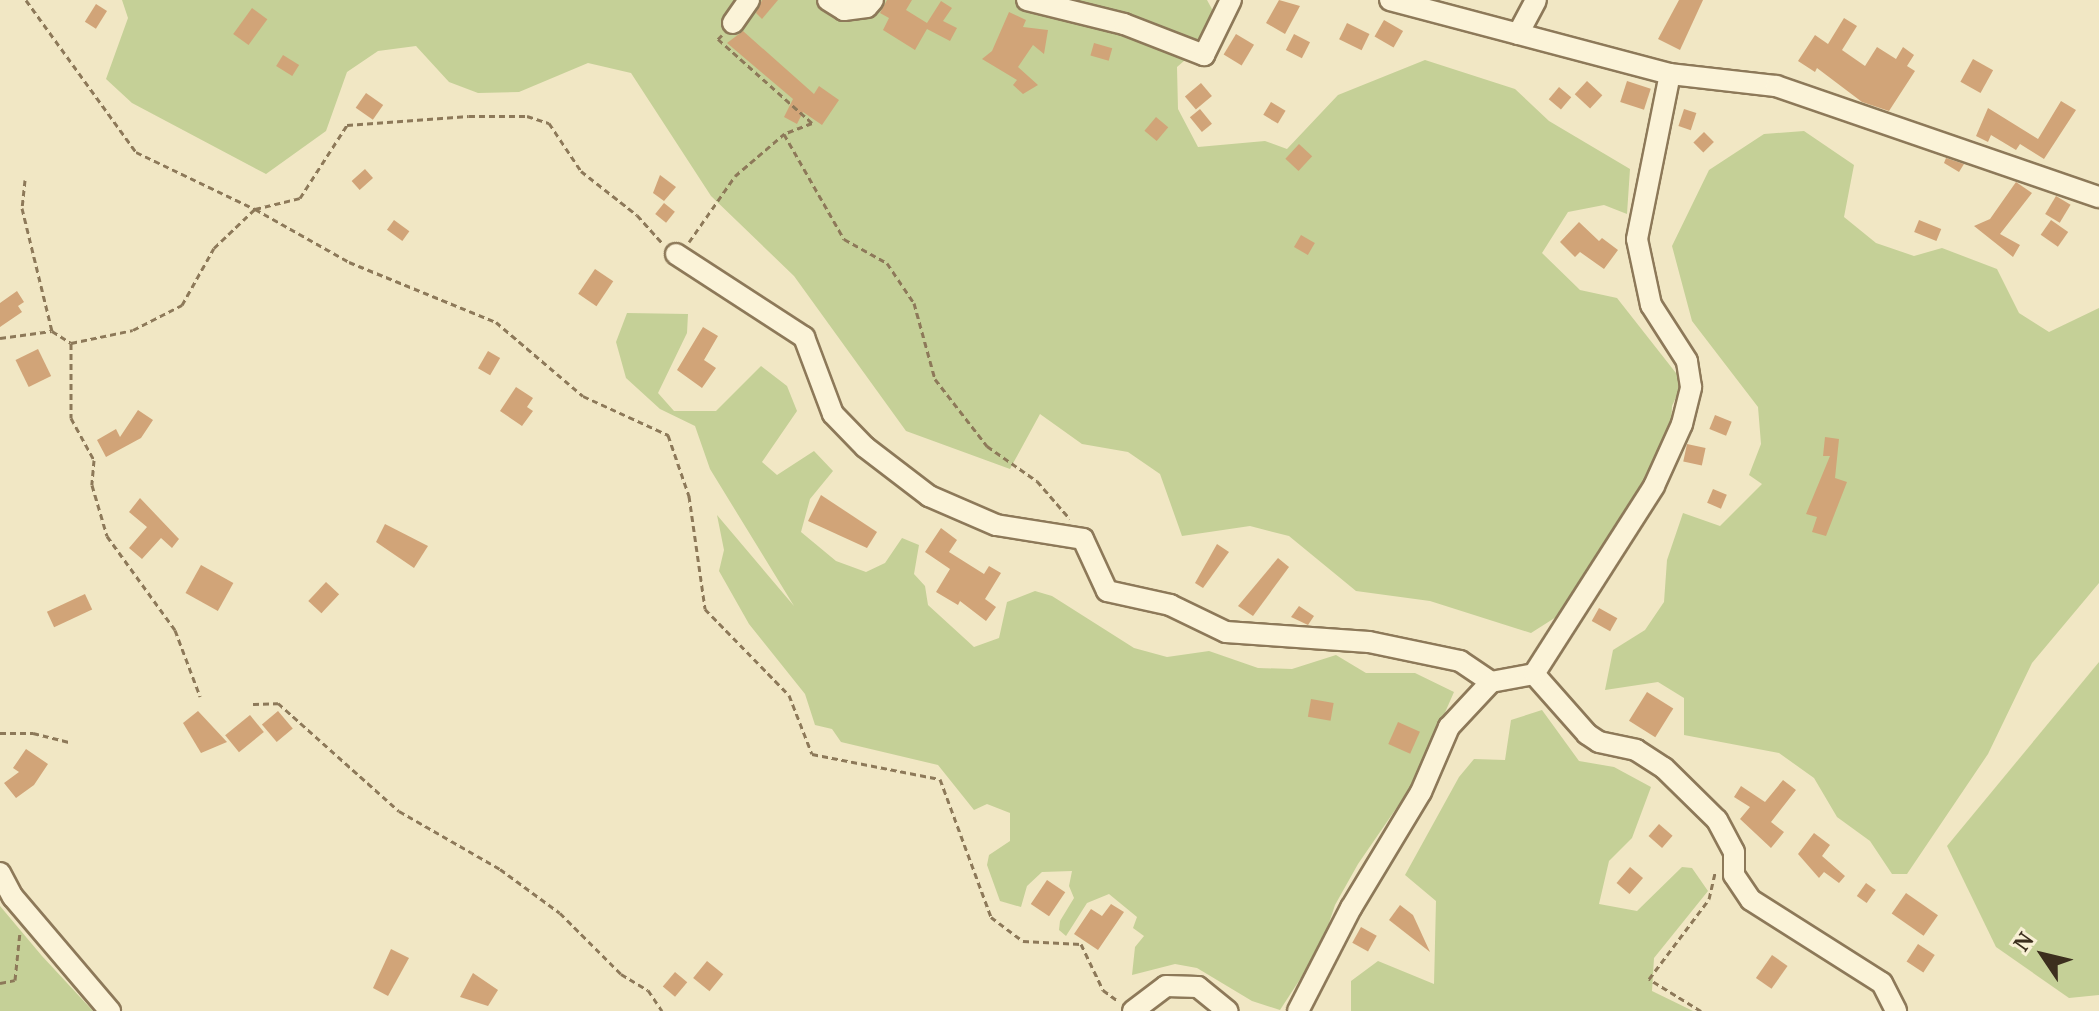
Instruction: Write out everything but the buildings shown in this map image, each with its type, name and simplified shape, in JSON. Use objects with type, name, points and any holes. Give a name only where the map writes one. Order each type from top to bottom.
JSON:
[{"type":"street","points":[[733,23],[749,0]]},
{"type":"street","points":[[828,0],[844,10],[867,7],[873,0]]},
{"type":"street","points":[[1027,0],[1124,24],[1204,55],[1231,0]]},
{"type":"street","points":[[1390,0],[1670,74],[1776,86],[2099,197]]},
{"type":"street","points":[[1518,34],[1536,0]]},
{"type":"street","points":[[1298,1011],[1351,908],[1421,792],[1449,727],[1491,682],[1534,674],[1654,486],[1682,424],[1691,387],[1687,361],[1651,305],[1637,239],[1670,74]]},
{"type":"street","points":[[676,254],[804,337],[833,414],[865,447],[929,496],[996,525],[1083,539],[1107,591],[1170,605],[1226,632],[1369,642],[1460,661],[1491,682]]},
{"type":"street","points":[[1534,674],[1587,734],[1599,742],[1636,750],[1664,768],[1717,820],[1729,841],[1734,875],[1751,900],[1882,983],[1896,1011]]},
{"type":"street","points":[[0,873],[23,909],[110,1011]]},
{"type":"street","points":[[1127,1008],[1166,986],[1198,987],[1228,1011]]},
{"type":"path","points":[[26,0],[136,152],[255,209],[349,262],[496,322],[583,396],[668,435],[689,496],[705,609],[789,695],[812,754],[940,779],[991,917],[1023,941],[1081,944],[1103,990],[1127,1008]]},
{"type":"path","points":[[0,338],[52,331],[71,343],[133,330],[182,305],[214,248],[255,209],[300,198],[347,125],[527,116],[549,123],[581,171],[676,254],[714,211],[735,176],[784,134],[812,123],[718,39],[733,23]]},
{"type":"path","points":[[784,134],[844,239],[887,263],[914,303],[935,379],[987,446],[1037,481],[1083,539]]},
{"type":"path","points":[[25,180],[22,208],[52,331]]},
{"type":"path","points":[[71,343],[71,418],[94,460],[92,485],[107,536],[175,630],[200,696]]},
{"type":"path","points":[[253,704],[278,703],[399,811],[500,869],[560,913],[621,974],[648,990],[662,1011]]},
{"type":"path","points":[[0,733],[33,733],[70,742]]},
{"type":"path","points":[[1701,1011],[1649,979],[1709,899],[1709,887],[1729,841]]},
{"type":"path","points":[[0,983],[15,980],[23,909]]},
{"type":"green space","points":[[122,0],[1207,0],[1218,20],[1208,40],[1177,67],[1178,109],[1198,147],[1265,141],[1287,149],[1338,95],[1425,60],[1515,89],[1549,121],[1630,169],[1627,214],[1604,205],[1568,212],[1542,253],[1580,290],[1617,298],[1683,382],[1672,406],[1670,450],[1575,605],[1531,633],[1430,601],[1356,591],[1289,536],[1250,526],[1182,536],[1160,474],[1128,452],[1082,444],[1040,414],[1010,469],[906,431],[794,276],[711,196],[631,73],[588,63],[519,92],[478,93],[449,82],[416,46],[378,51],[347,72],[326,131],[266,174],[132,103],[106,79],[128,18]]},
{"type":"green space","points":[[1804,131],[1854,165],[1844,217],[1876,243],[1914,256],[1942,248],[1997,269],[2019,313],[2049,332],[2099,308],[2099,583],[2032,663],[1988,754],[1907,874],[1892,874],[1870,841],[1837,817],[1814,778],[1779,753],[1684,735],[1684,698],[1658,682],[1605,690],[1613,650],[1645,630],[1664,602],[1667,560],[1683,513],[1720,526],[1762,484],[1749,475],[1761,444],[1758,407],[1692,321],[1672,246],[1709,170],[1764,134]]},
{"type":"green space","points":[[627,313],[688,314],[687,333],[658,393],[674,411],[716,411],[761,366],[787,386],[797,411],[762,462],[777,475],[814,451],[833,471],[810,499],[801,532],[836,561],[866,572],[885,563],[902,538],[919,545],[914,574],[925,586],[928,605],[974,647],[999,638],[1007,602],[1035,591],[1052,596],[1134,648],[1167,657],[1209,651],[1258,668],[1292,669],[1336,655],[1366,673],[1415,673],[1454,692],[1415,781],[1358,864],[1335,905],[1321,947],[1280,1010],[1252,1001],[1197,968],[1175,964],[1132,975],[1135,947],[1144,936],[1133,928],[1137,917],[1109,894],[1087,903],[1066,936],[1059,930],[1060,921],[1074,898],[1069,886],[1072,871],[1042,872],[1027,886],[1021,907],[1000,901],[987,865],[989,855],[1010,841],[1010,813],[987,804],[974,810],[938,765],[841,742],[832,729],[815,725],[805,694],[749,624],[719,571],[724,550],[717,515],[794,606],[710,469],[695,426],[660,409],[626,378],[616,342]]},
{"type":"green space","points":[[2099,662],[2099,995],[2069,998],[1996,947],[1947,846]]},
{"type":"green space","points":[[1542,710],[1579,761],[1614,767],[1651,787],[1632,838],[1609,861],[1599,904],[1637,911],[1682,867],[1692,868],[1708,891],[1654,958],[1652,991],[1693,1011],[1351,1011],[1351,981],[1378,961],[1434,984],[1436,901],[1405,875],[1459,777],[1474,759],[1505,760],[1511,720]]},
{"type":"green space","points":[[0,906],[42,956],[93,1011],[0,1011]]}]
